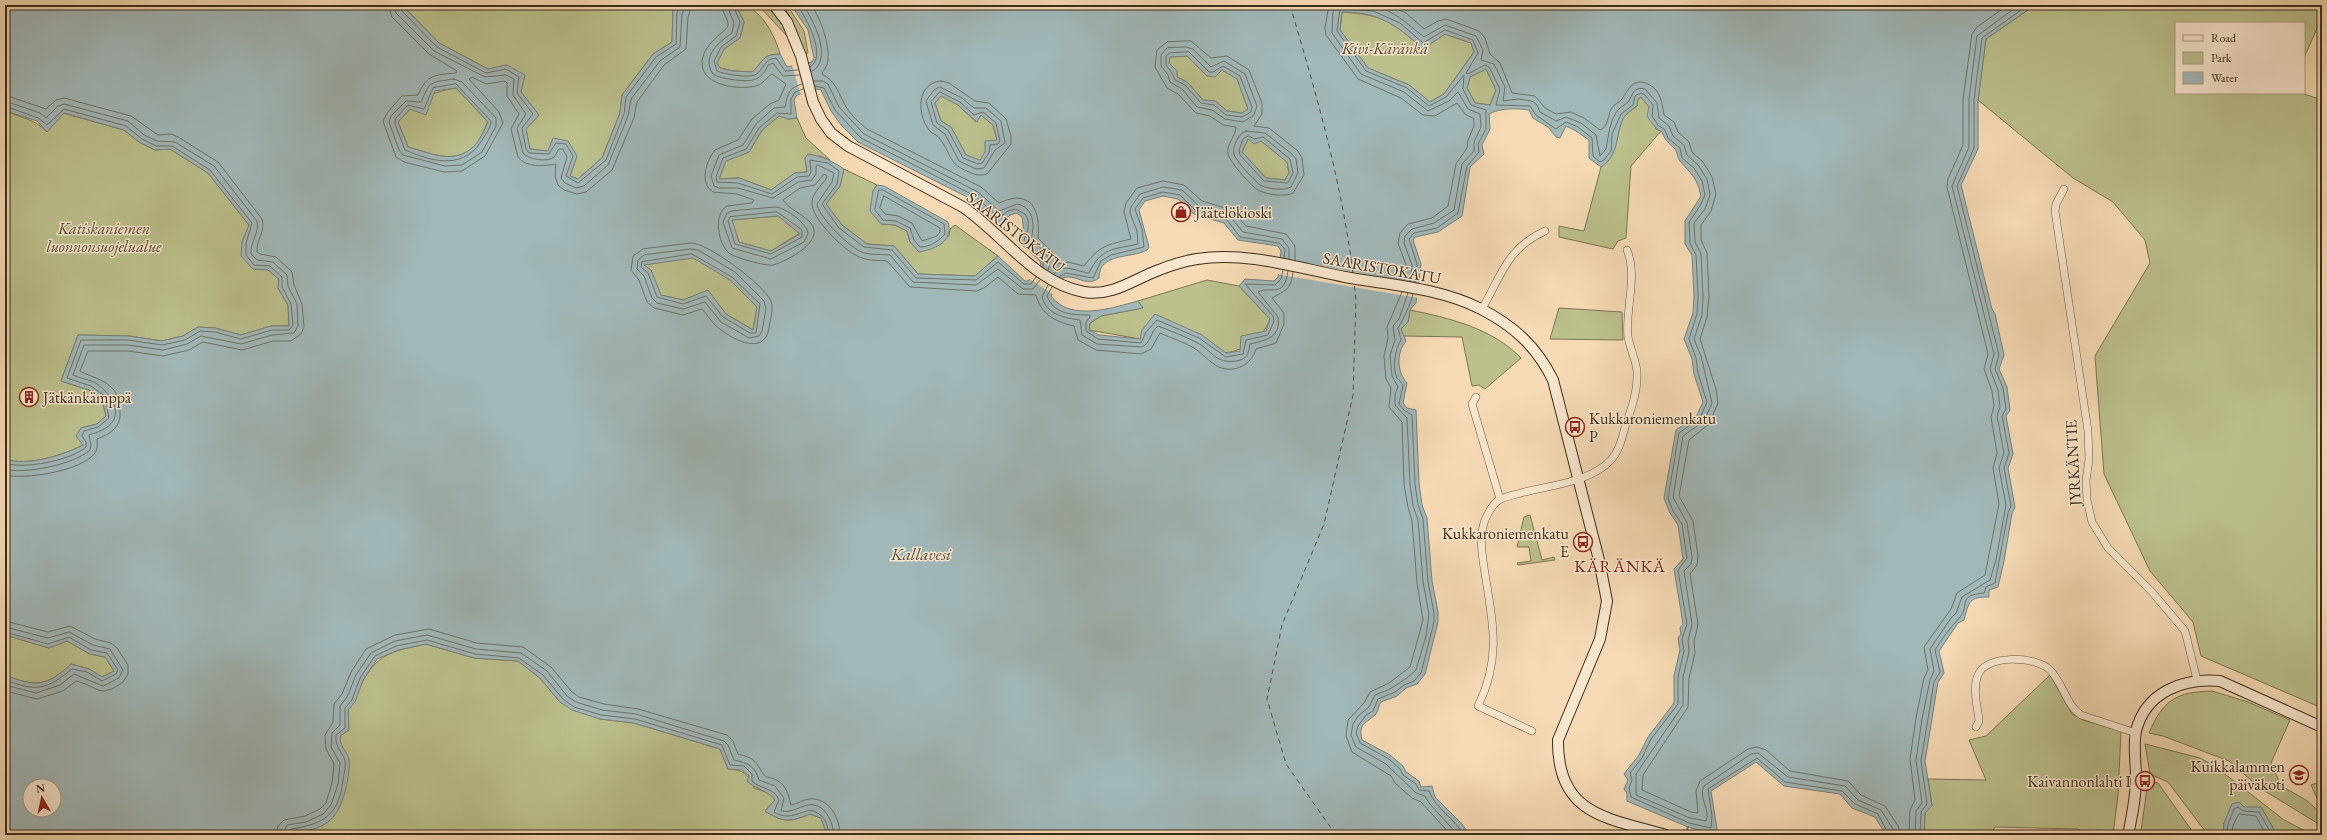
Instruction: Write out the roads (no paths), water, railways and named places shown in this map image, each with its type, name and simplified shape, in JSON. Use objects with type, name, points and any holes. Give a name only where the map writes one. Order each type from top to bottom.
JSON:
[{"type":"main road","name":"SAARISTOKATU","points":[[774,5],[787,22],[801,56],[814,102],[831,133],[848,146],[963,207],[975,215],[1030,265],[1063,287],[1086,292],[1108,292],[1126,286],[1158,270],[1196,259],[1243,258],[1446,295],[1482,309],[1521,336],[1543,359],[1553,380],[1599,560],[1607,601],[1600,639],[1558,740],[1558,757],[1563,779],[1568,789],[1584,807],[1607,818],[1666,835]]},
{"type":"main road","points":[[2128,835],[2136,791],[2136,733],[2142,717],[2151,704],[2164,692],[2187,681],[2220,681],[2322,727]]},
{"type":"street","name":"JYRKÄNTIE","points":[[2064,190],[2056,204],[2055,211],[2088,431],[2089,459],[2086,481],[2087,500],[2092,522],[2108,548],[2152,592],[2184,631],[2197,680]]},
{"type":"street","points":[[1482,309],[1513,252],[1529,238],[1544,231]]},
{"type":"street","points":[[1532,731],[1478,706],[1488,685],[1493,664],[1493,641],[1481,539],[1484,521],[1489,512],[1500,499],[1578,479],[1602,468],[1612,459],[1619,448],[1637,387],[1637,370],[1628,330],[1631,258],[1627,250]]},
{"type":"street","points":[[1476,397],[1472,404],[1500,499]]},
{"type":"street","points":[[1976,727],[1979,722],[1976,681],[1980,670],[1996,661],[2012,659],[2044,665],[2056,676],[2074,709],[2081,715],[2136,733]]},
{"type":"water","name":"Kallavesi","points":[[5,5],[402,5],[439,43],[488,69],[507,65],[525,75],[521,92],[539,115],[526,129],[530,149],[548,151],[553,138],[568,141],[577,156],[570,176],[578,179],[602,158],[620,113],[622,95],[653,54],[672,42],[673,10],[678,5],[736,6],[744,22],[740,38],[724,49],[717,63],[720,68],[733,71],[752,72],[766,57],[780,54],[787,67],[812,62],[814,58],[808,30],[791,5],[2035,5],[1986,39],[1978,100],[1978,149],[1961,185],[1992,309],[1995,314],[2004,355],[1999,369],[2007,387],[2010,410],[2006,416],[2013,454],[2008,468],[2015,507],[2012,513],[1998,587],[1989,590],[1989,597],[1977,598],[1971,601],[1967,608],[1964,620],[1958,623],[1939,651],[1944,673],[1938,682],[1925,761],[1932,806],[1925,813],[1924,835],[1886,835],[1875,817],[1852,808],[1840,794],[1784,786],[1756,762],[1711,791],[1718,835],[1688,827],[1627,801],[1627,793],[1624,789],[1628,780],[1624,774],[1639,755],[1648,737],[1674,703],[1674,676],[1680,650],[1678,638],[1681,634],[1680,628],[1683,624],[1674,569],[1683,559],[1678,525],[1670,513],[1664,498],[1676,430],[1697,415],[1703,402],[1694,374],[1692,359],[1684,339],[1693,313],[1694,296],[1692,255],[1685,244],[1685,221],[1701,196],[1695,180],[1679,160],[1675,149],[1647,116],[1649,107],[1641,97],[1638,99],[1637,106],[1624,117],[1611,157],[1601,167],[1589,158],[1589,140],[1566,126],[1560,138],[1556,137],[1548,127],[1533,118],[1529,110],[1508,109],[1489,114],[1490,129],[1482,145],[1484,154],[1470,167],[1462,216],[1438,232],[1415,237],[1413,240],[1421,264],[1416,303],[1410,310],[1408,322],[1401,329],[1406,341],[1399,357],[1399,362],[1401,373],[1407,383],[1403,403],[1407,408],[1416,410],[1419,483],[1422,505],[1427,518],[1432,581],[1438,612],[1438,622],[1425,674],[1417,684],[1406,688],[1397,696],[1381,702],[1376,714],[1362,726],[1361,734],[1362,740],[1390,755],[1403,766],[1406,772],[1419,781],[1421,787],[1432,786],[1435,797],[1462,824],[1470,835],[827,835],[821,818],[810,814],[797,819],[787,820],[777,818],[765,811],[775,800],[769,794],[750,784],[747,781],[749,776],[742,770],[728,769],[720,749],[634,723],[600,719],[572,710],[560,702],[540,678],[518,661],[474,658],[426,644],[398,650],[377,659],[363,680],[355,702],[348,710],[349,730],[340,736],[341,744],[349,761],[349,772],[345,792],[333,818],[327,823],[313,829],[292,833],[291,835],[5,835],[5,675],[25,682],[40,683],[55,677],[71,664],[89,669],[102,677],[114,671],[105,657],[90,654],[67,641],[49,648],[5,635],[5,459],[23,462],[34,461],[66,453],[83,445],[76,436],[81,428],[97,424],[106,416],[102,399],[89,390],[61,381],[78,335],[129,336],[162,341],[183,336],[198,327],[215,328],[241,335],[271,326],[289,326],[288,305],[278,288],[279,279],[268,270],[253,269],[241,256],[242,242],[249,225],[208,173],[170,149],[155,150],[139,142],[124,130],[64,113],[47,132],[37,121],[12,113],[5,109]],"holes":[[[1342,12],[1367,14],[1377,17],[1405,33],[1423,49],[1445,34],[1471,43],[1474,52],[1444,94],[1430,102],[1409,85],[1368,68],[1340,30]],[[1187,56],[1207,76],[1215,77],[1222,70],[1237,79],[1248,109],[1242,113],[1227,111],[1215,101],[1203,100],[1187,82],[1177,77],[1177,71],[1169,63],[1170,57]],[[1486,69],[1496,90],[1490,105],[1475,103],[1467,88],[1470,77]],[[456,88],[488,122],[478,142],[466,152],[458,155],[442,156],[408,147],[398,122],[410,109],[426,115],[435,91]],[[817,89],[821,90],[831,111],[841,125],[858,142],[973,200],[1000,225],[1010,215],[1017,213],[1022,217],[1024,232],[1017,240],[1040,261],[1041,264],[1028,281],[1025,281],[998,256],[975,276],[918,274],[894,246],[867,244],[842,225],[826,204],[840,186],[844,169],[831,161],[818,156],[808,154],[805,158],[807,172],[795,173],[771,190],[739,178],[719,179],[726,161],[749,152],[762,130],[779,116],[788,119],[797,118],[794,100],[797,95]],[[941,96],[958,105],[977,122],[981,115],[993,125],[997,140],[985,141],[985,152],[980,160],[966,155],[951,127],[941,121],[935,103]],[[1248,139],[1254,144],[1261,141],[1287,162],[1289,173],[1285,180],[1266,178],[1242,152]],[[1163,196],[1178,199],[1194,214],[1224,223],[1238,240],[1278,246],[1281,251],[1278,277],[1274,281],[1245,279],[1239,286],[1270,319],[1266,331],[1241,336],[1240,351],[1226,353],[1202,335],[1155,314],[1142,330],[1140,339],[1099,335],[1089,330],[1090,323],[1101,316],[1143,308],[1138,301],[1092,311],[1069,309],[1059,304],[1051,296],[1063,278],[1072,277],[1090,282],[1094,281],[1099,278],[1100,270],[1104,264],[1110,260],[1147,250],[1149,247],[1139,210],[1145,201]],[[778,216],[800,234],[771,251],[739,242],[732,220]],[[693,258],[730,280],[757,307],[753,330],[726,314],[708,290],[683,300],[661,295],[651,270],[644,265]]]},
{"type":"water","points":[[877,185],[884,186],[948,222],[949,229],[946,239],[932,249],[919,252],[910,242],[907,231],[895,225],[881,224],[870,211],[873,191]]},
{"type":"water","points":[[2239,802],[2244,807],[2261,807],[2277,835],[2223,835],[2224,823],[2232,804]]},
{"type":"waterway","points":[[1686,832],[1688,827]]},
{"type":"place","name":"Jäätelökioski","points":[[1181,212]]},
{"type":"place","name":"Jätkänkämppä","points":[[29,397]]},
{"type":"place","name":"Kukkaroniemenkatu P","points":[[1575,427]]},
{"type":"place","name":"Kukkaroniemenkatu E","points":[[1583,542]]},
{"type":"place","name":"Kuikkalammen päiväkoti","points":[[2299,775]]},
{"type":"place","name":"Kaivannonlahti I","points":[[2145,781]]},
{"type":"district","name":"KÄRÄNKÄ","points":[[1620,566]]},
{"type":"park label","name":"Kivi-Käränkä","points":[[1385,48]]},
{"type":"park label","name":"Katiskaniemen luonnonsuojelualue","points":[[104,237]]}]
